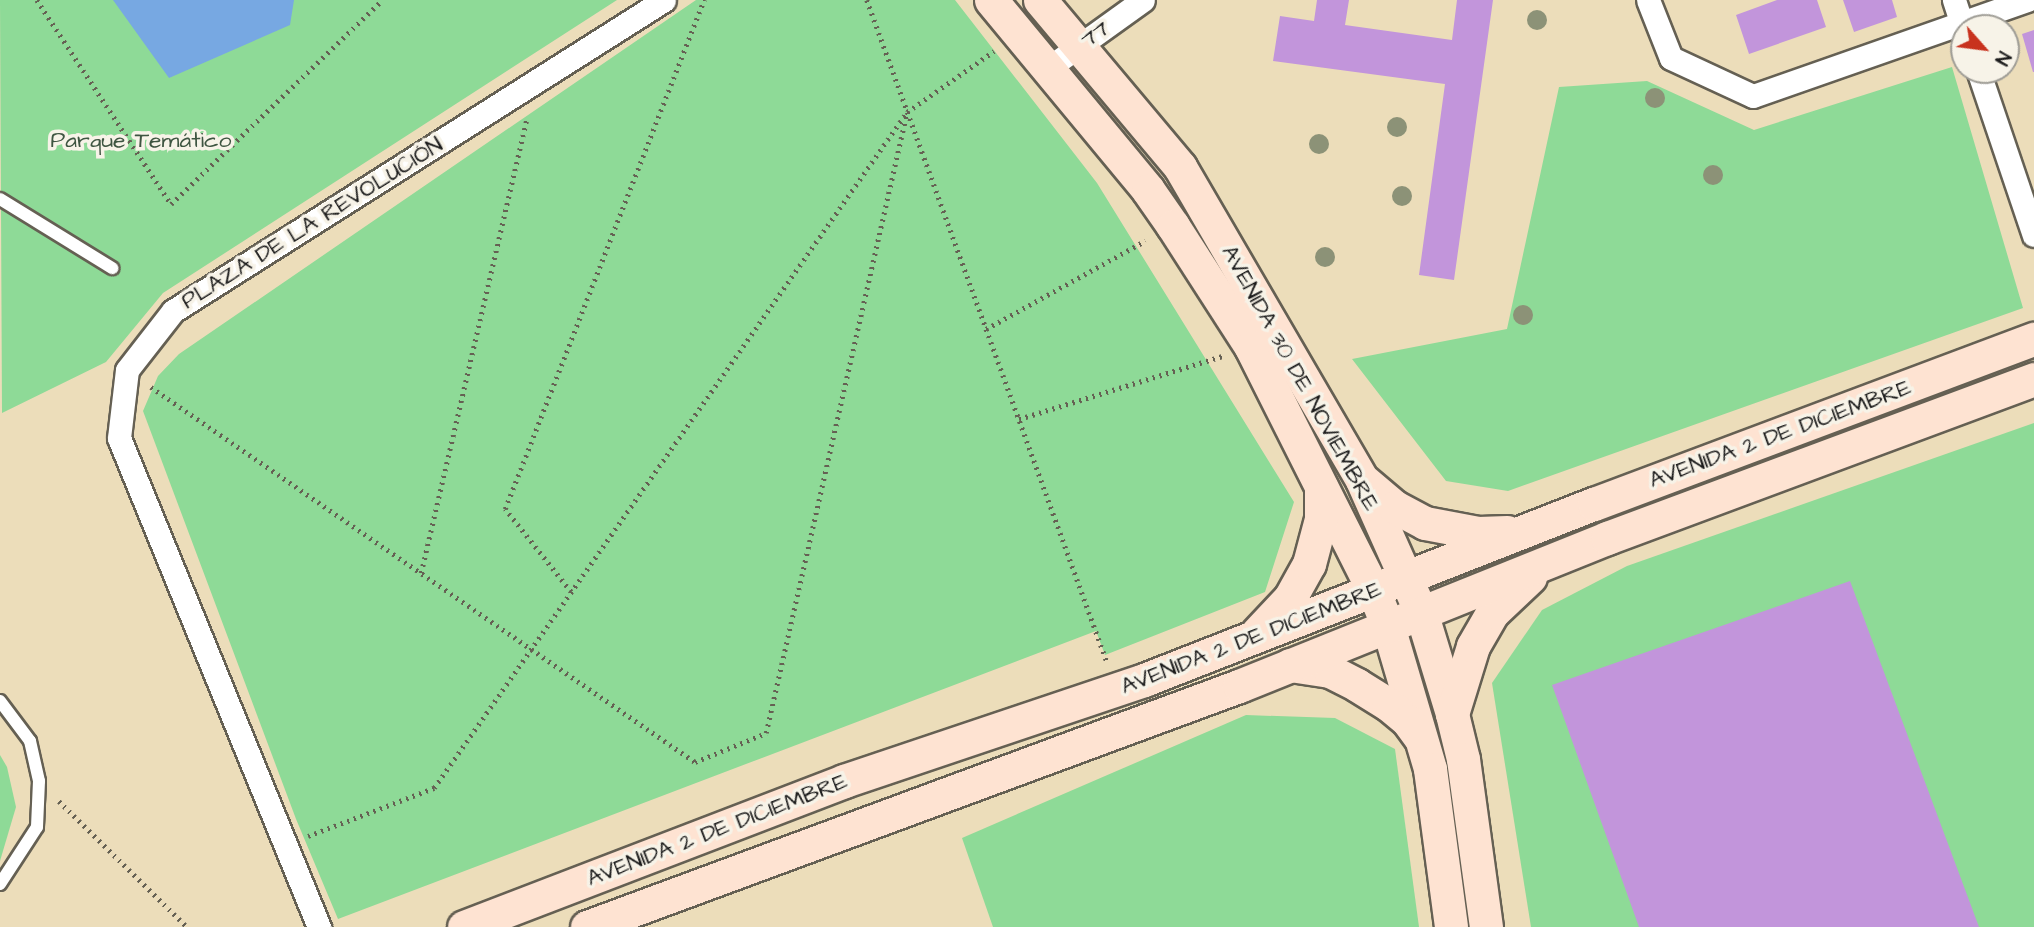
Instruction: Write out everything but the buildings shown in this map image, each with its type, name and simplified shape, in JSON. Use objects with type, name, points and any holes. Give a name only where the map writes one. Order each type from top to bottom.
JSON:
[{"type":"main road","name":"AVENIDA 30 DE NOVIEMBRE","points":[[991,0],[1173,226],[1251,347],[1374,592],[1388,626],[1423,743],[1451,927]]},
{"type":"main road","name":"AVENIDA 30 DE NOVIEMBRE","points":[[1040,0],[1180,167],[1362,480],[1422,615],[1451,714],[1463,759],[1486,927]]},
{"type":"main road","name":"AVENIDA 2 DE DICIEMBRE","points":[[464,927],[844,781],[1117,689],[1251,640],[1524,532],[2034,340]]},
{"type":"main road","name":"AVENIDA 2 DE DICIEMBRE","points":[[587,927],[1290,665],[1422,615],[1548,562],[2034,379]]},
{"type":"main road","points":[[1362,480],[1395,507],[1425,523],[1478,533],[1524,532]]},
{"type":"main road","points":[[1251,640],[1290,598],[1309,564],[1321,519],[1321,487]]},
{"type":"main road","points":[[1451,714],[1473,646],[1493,612],[1548,562]]},
{"type":"main road","points":[[1290,665],[1329,671],[1357,685],[1408,721],[1423,743]]},
{"type":"street","name":"PLAZA DE LA REVOLUCIÓN","points":[[127,370],[173,311],[664,0]]},
{"type":"street","name":"77","points":[[1047,69],[1143,0]]},
{"type":"street","points":[[1648,0],[1671,58],[1753,96],[1950,21]]},
{"type":"street","points":[[1972,14],[2027,0]]},
{"type":"street","points":[[1983,84],[2034,235]]},
{"type":"street","points":[[127,370],[119,438],[319,927]]},
{"type":"lane","points":[[0,199],[112,268]]},
{"type":"lane","points":[[0,701],[30,741],[39,781],[37,827],[0,884]]},
{"type":"path","points":[[37,0],[172,204],[382,0]]},
{"type":"path","points":[[571,592],[505,509],[704,0]]},
{"type":"path","points":[[867,0],[1117,689]]},
{"type":"path","points":[[284,845],[434,788],[907,111],[1019,34]]},
{"type":"path","points":[[421,573],[535,82]]},
{"type":"path","points":[[127,370],[695,762],[766,733],[907,111]]},
{"type":"path","points":[[986,329],[1173,226]]},
{"type":"path","points":[[1019,419],[1251,347]]},
{"type":"path","points":[[39,781],[187,927]]},
{"type":"green space","name":"Parque Temático","points":[[0,0],[617,0],[163,293],[106,362],[2,413]]},
{"type":"green space","points":[[696,0],[955,0],[1097,183],[1294,502],[1265,592],[1105,655],[1096,631],[338,919],[296,819],[143,411],[158,376],[179,354]]},
{"type":"green space","points":[[1950,68],[1950,84],[1957,84],[2023,308],[1508,491],[1446,481],[1352,359],[1507,329],[1559,87],[1647,81],[1754,130]]},
{"type":"green space","points":[[2034,423],[2034,927],[1531,927],[1492,683],[1542,610],[1627,566]]},
{"type":"green space","points":[[1246,715],[1335,718],[1395,749],[1419,927],[993,927],[962,838]]},
{"type":"green space","points":[[0,755],[7,767],[16,807],[0,861]]},
{"type":"water","points":[[113,0],[294,0],[290,25],[169,78]]}]
